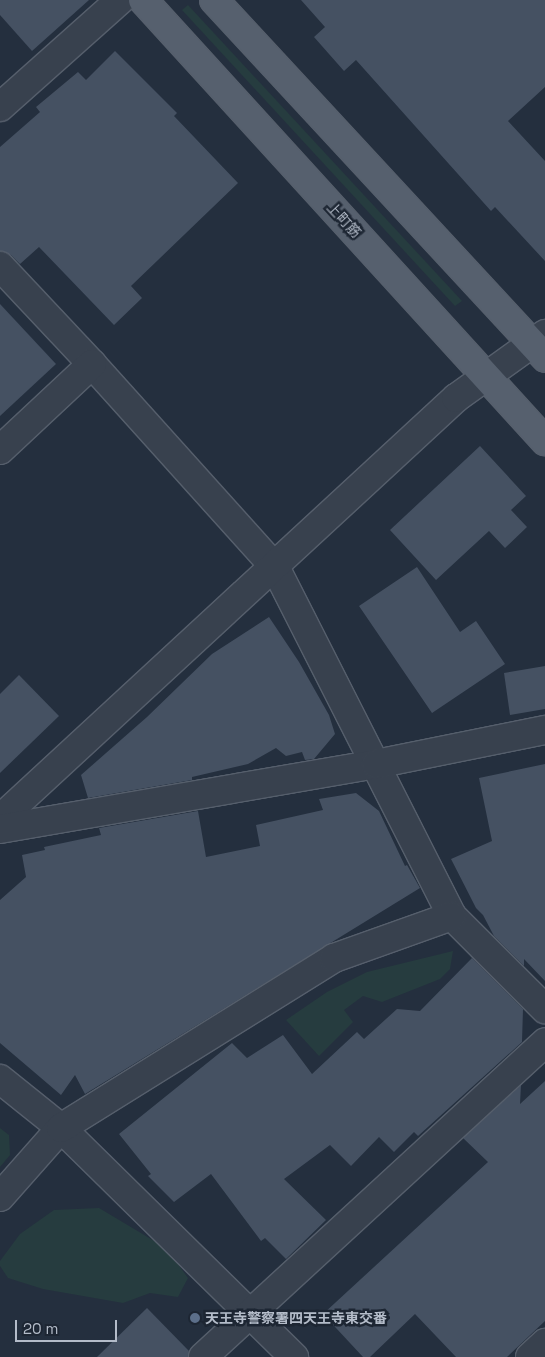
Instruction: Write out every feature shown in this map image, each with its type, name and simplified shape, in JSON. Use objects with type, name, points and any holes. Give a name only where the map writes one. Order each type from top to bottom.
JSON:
[{"type":"main road","name":"上町筋","points":[[143,0],[545,441]]},
{"type":"main road","points":[[214,0],[540,345]]},
{"type":"street","points":[[0,107],[120,0]]},
{"type":"street","points":[[0,266],[92,364],[275,567],[452,916],[545,1009]]},
{"type":"street","points":[[0,819],[456,398],[485,376],[540,345]]},
{"type":"street","points":[[0,450],[92,364]]},
{"type":"street","points":[[0,829],[376,764],[545,730]]},
{"type":"street","points":[[0,1197],[61,1128],[334,958],[452,916]]},
{"type":"street","points":[[203,1357],[545,1042]]},
{"type":"street","points":[[0,1078],[61,1128],[294,1357]]},
{"type":"green space","points":[[188,5],[462,301],[455,306],[182,10]]},
{"type":"green space","points":[[453,951],[450,969],[440,979],[382,1002],[363,996],[344,1010],[353,1022],[319,1056],[286,1020],[327,992],[367,972]]},
{"type":"green space","points":[[0,1128],[9,1135],[10,1155],[0,1167]]},
{"type":"green space","points":[[99,1208],[166,1248],[188,1278],[178,1297],[150,1293],[123,1303],[43,1289],[8,1278],[0,1266],[0,1261],[20,1234],[54,1210]]},
{"type":"building","points":[[0,0],[89,0],[32,51],[0,15]]},
{"type":"building","points":[[301,0],[545,0],[545,87],[508,121],[545,161],[545,261],[495,207],[491,211],[356,60],[344,71],[314,37],[325,27]]},
{"type":"building","points":[[115,51],[177,113],[174,116],[238,183],[131,286],[142,298],[114,325],[39,247],[20,264],[11,255],[0,251],[0,147],[40,112],[36,107],[78,72],[86,80]]},
{"type":"building","points":[[0,304],[56,364],[0,416]]},
{"type":"building","points":[[480,446],[526,496],[511,510],[527,527],[505,548],[489,531],[436,580],[390,530]]},
{"type":"building","points":[[417,567],[460,632],[476,621],[505,664],[432,713],[359,606]]},
{"type":"building","points":[[269,617],[299,662],[329,715],[335,734],[314,759],[305,760],[302,752],[286,756],[276,748],[248,764],[192,777],[192,780],[88,798],[81,775],[147,717],[212,654]]},
{"type":"building","points":[[545,666],[545,709],[510,715],[504,673]]},
{"type":"building","points":[[19,675],[59,716],[0,773],[0,694]]},
{"type":"building","points":[[545,764],[545,981],[524,959],[524,966],[494,936],[483,915],[476,908],[451,859],[492,841],[479,778]]},
{"type":"building","points":[[356,793],[379,811],[405,866],[407,865],[420,888],[85,1094],[75,1075],[61,1095],[0,1043],[0,900],[26,877],[22,855],[45,850],[44,847],[101,835],[99,828],[198,811],[206,857],[260,846],[256,825],[323,810],[319,799]]},
{"type":"building","points":[[472,958],[523,1009],[522,1042],[418,1136],[414,1132],[394,1152],[379,1137],[351,1166],[330,1145],[284,1179],[326,1220],[286,1259],[265,1238],[261,1241],[211,1174],[174,1202],[148,1176],[151,1174],[119,1134],[232,1043],[247,1058],[283,1035],[312,1074],[357,1032],[364,1039],[397,1009],[420,1011]]},
{"type":"building","points":[[545,1081],[545,1321],[507,1357],[456,1357],[415,1314],[370,1357],[363,1357],[323,1314],[488,1162],[463,1138],[521,1085],[520,1104]]},
{"type":"building","points":[[147,1308],[189,1351],[188,1357],[97,1357]]},
{"type":"place","name":"天王寺警察署四天王寺東交番","points":[[195,1318]]}]
